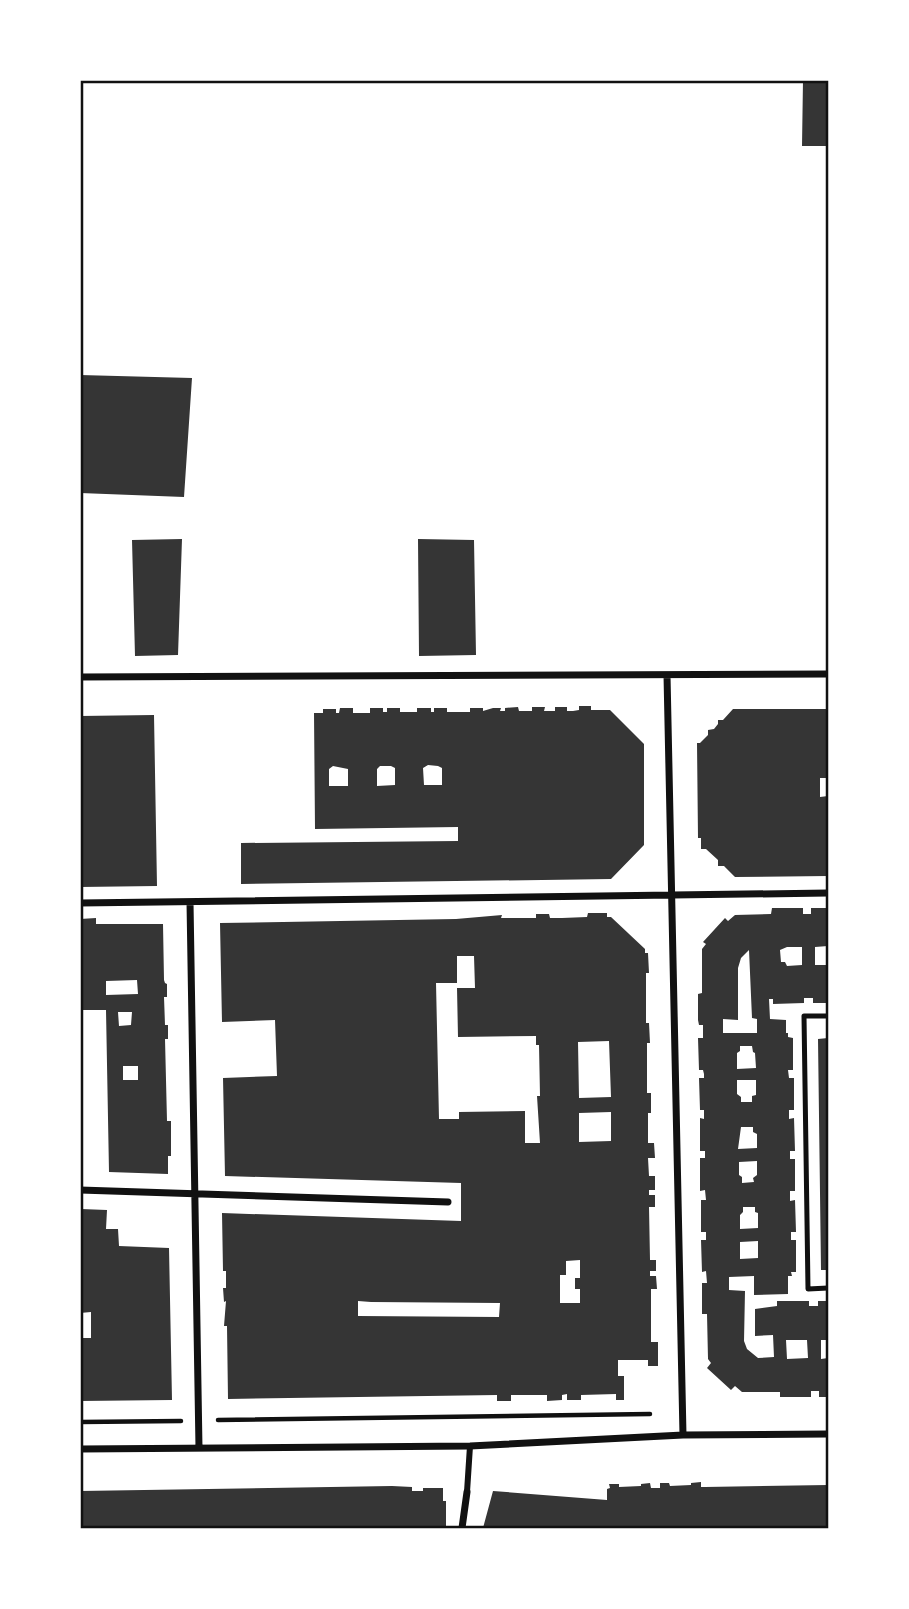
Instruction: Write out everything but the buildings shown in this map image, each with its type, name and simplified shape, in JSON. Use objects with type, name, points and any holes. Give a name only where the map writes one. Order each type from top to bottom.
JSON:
[{"type":"street","points":[[80,677],[828,674]]},
{"type":"street","points":[[667,675],[682,1435]]},
{"type":"street","points":[[80,903],[828,893]]},
{"type":"street","points":[[190,902],[200,1448]]},
{"type":"street","points":[[80,1190],[448,1202]]},
{"type":"street","points":[[80,1449],[470,1446],[682,1435],[828,1434]]},
{"type":"street","points":[[462,1528],[470,1446]]},
{"type":"lane","points":[[828,1016],[804,1016],[808,1289],[828,1288]]},
{"type":"path","points":[[80,1422],[682,1414]]}]
